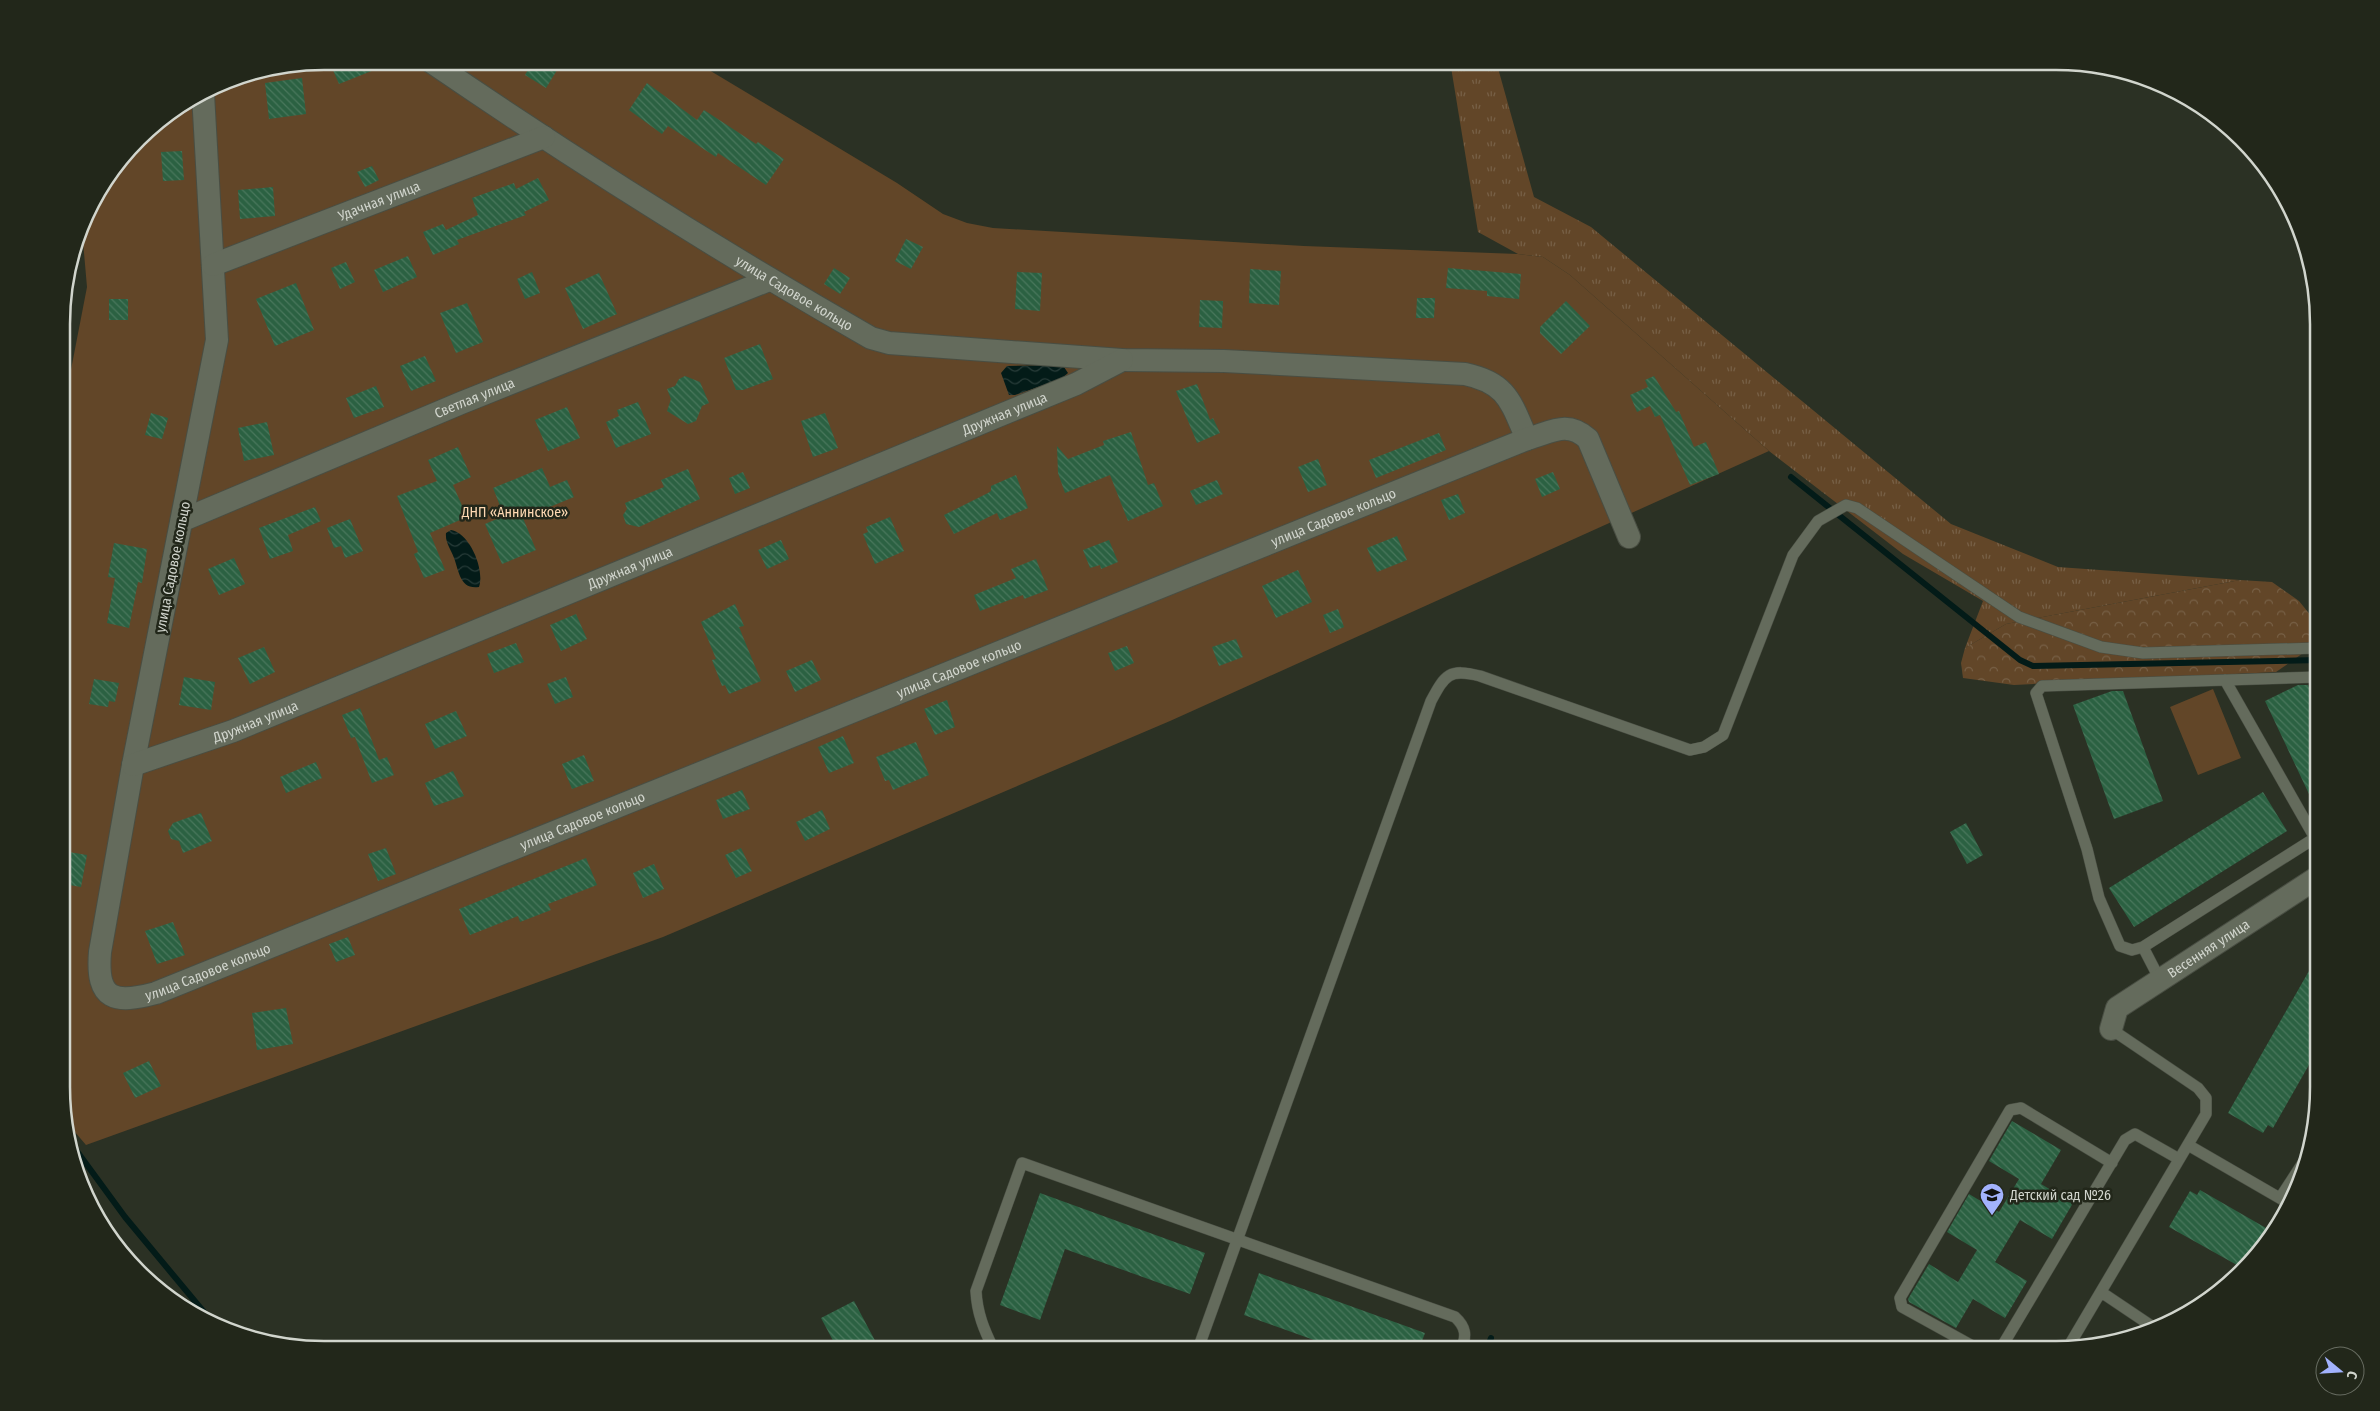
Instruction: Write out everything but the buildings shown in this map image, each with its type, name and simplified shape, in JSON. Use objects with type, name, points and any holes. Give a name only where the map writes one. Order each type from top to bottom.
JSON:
[{"type":"street","name":"улица Садовое кольцо","points":[[203,101],[217,340],[133,766],[99,966],[105,989],[121,1000],[131,1000],[156,993],[1527,439],[1509,397],[1503,390],[1480,377],[1465,374],[1224,361],[1122,360],[889,343],[871,338],[769,280],[544,137],[444,70]]},
{"type":"street","name":"Удачная улица","points":[[213,265],[544,137]]},
{"type":"street","name":"Светлая улица","points":[[183,520],[461,403],[769,280]]},
{"type":"street","name":"Дружная улица","points":[[133,766],[233,732],[564,597],[1076,384],[1122,360]]},
{"type":"street","points":[[1527,439],[1566,427],[1574,428],[1588,439],[1629,537]]},
{"type":"street","name":"Весенняя улица","points":[[2111,1029],[2117,1008],[2310,882]]},
{"type":"lane","points":[[1201,1341],[1431,701],[1443,679],[1460,673],[1480,676],[1690,750],[1704,747],[1723,735],[1793,555],[1818,520],[1846,505],[1857,508],[2019,617],[2101,647],[2143,653],[2310,648]]},
{"type":"lane","points":[[2310,678],[2042,686],[2036,693],[2088,848],[2099,898],[2120,946],[2132,950],[2143,947],[2310,843]]},
{"type":"lane","points":[[2225,680],[2310,829]]},
{"type":"lane","points":[[2143,947],[2160,980]]},
{"type":"lane","points":[[2072,1340],[2206,1114],[2206,1098],[2198,1088],[2111,1029]]},
{"type":"lane","points":[[1964,1341],[1902,1307],[1900,1298],[2010,1110],[2021,1108],[2112,1163]]},
{"type":"lane","points":[[2005,1341],[2053,1264],[2125,1140],[2135,1134],[2179,1159]]},
{"type":"lane","points":[[2188,1145],[2283,1200]]},
{"type":"lane","points":[[990,1341],[982,1326],[977,1309],[976,1290],[1022,1163],[1455,1317],[1465,1330],[1463,1341]]},
{"type":"lane","points":[[2101,1292],[2148,1324]]},
{"type":"green space","name":"ДНП «Аннинское»","points":[[324,70],[709,70],[897,183],[943,214],[967,223],[993,228],[1304,246],[1518,254],[1543,257],[1570,275],[1769,451],[1170,721],[663,937],[86,1145],[74,1131],[70,1087],[70,375],[87,287],[83,242],[104,197],[123,169],[144,144],[169,123],[197,104],[242,83],[291,72]]},
{"type":"green space","points":[[1451,70],[1499,70],[1534,197],[1591,227],[1951,524],[2058,567],[2240,580],[2006,624],[1965,648],[1983,601],[1903,554],[1769,451],[1570,275],[1543,257],[1518,254],[1478,232]]},
{"type":"green space","points":[[2240,580],[2272,582],[2299,601],[2310,615],[2310,645],[2309,649],[2276,672],[2014,685],[1963,678],[1961,663],[1965,648],[2006,624]]},
{"type":"green space","points":[[2213,689],[2241,758],[2198,775],[2170,707]]},
{"type":"water","points":[[1054,365],[1064,367],[1068,373],[1061,379],[1015,395],[1009,395],[1001,373],[1007,366]]},
{"type":"water","points":[[451,530],[464,538],[474,553],[480,571],[479,587],[468,586],[459,574],[446,540],[446,533]]},
{"type":"waterway","points":[[1791,477],[2020,660],[2033,666],[2310,660]]},
{"type":"waterway","points":[[79,1155],[125,1217],[202,1310]]},
{"type":"place","name":"Детский сад №26","points":[[1992,1216]]}]
